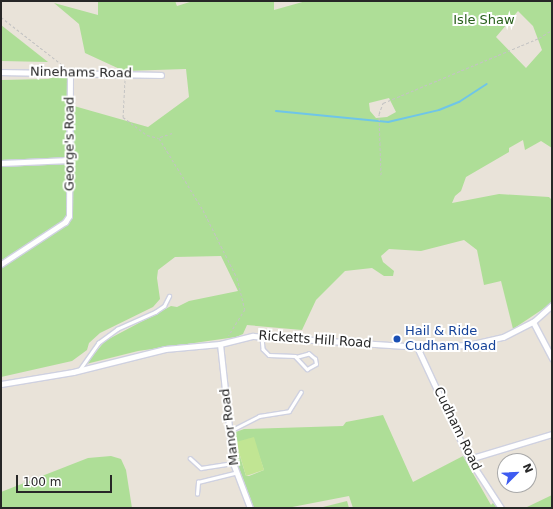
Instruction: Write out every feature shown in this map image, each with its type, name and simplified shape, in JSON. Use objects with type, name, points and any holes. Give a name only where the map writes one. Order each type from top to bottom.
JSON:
[{"type":"street","name":"Ninehams Road","points":[[1,72],[70,72],[161,75]]},
{"type":"street","name":"George's Road","points":[[1,264],[66,222],[69,216],[70,72]]},
{"type":"street","points":[[1,163],[70,160]]},
{"type":"street","name":"Ricketts Hill Road","points":[[1,384],[80,370],[165,349],[220,344],[262,336],[417,347],[468,345],[503,338],[533,322],[552,305]]},
{"type":"street","points":[[533,322],[552,358]]},
{"type":"street","name":"Manor Road","points":[[220,344],[233,463],[235,473],[250,508]]},
{"type":"street","name":"Cudham Road","points":[[417,347],[469,459],[501,508]]},
{"type":"street","points":[[469,459],[552,434]]},
{"type":"lane","points":[[80,370],[98,344],[117,329],[155,312],[164,306],[169,296]]},
{"type":"lane","points":[[262,336],[262,347],[267,354],[298,358],[309,354],[315,359],[316,364],[306,368],[298,358]]},
{"type":"lane","points":[[230,431],[259,416],[288,411],[301,392]]},
{"type":"lane","points":[[190,458],[201,468],[233,463]]},
{"type":"lane","points":[[197,494],[198,482],[235,473]]},
{"type":"path","points":[[1,17],[70,72]]},
{"type":"path","points":[[382,175],[379,114],[384,103],[539,38],[552,30]]},
{"type":"path","points":[[126,74],[123,116],[147,135],[159,138],[172,133]]},
{"type":"path","points":[[159,138],[203,210],[236,278],[245,309],[228,335],[230,342]]},
{"type":"green space","name":"Isle Shaw","points":[[98,1],[175,1],[177,6],[193,1],[274,1],[274,10],[306,1],[552,1],[552,148],[541,141],[525,150],[523,140],[509,148],[509,152],[466,177],[461,191],[455,196],[452,203],[499,194],[549,197],[552,200],[552,303],[513,329],[501,281],[484,285],[477,250],[464,240],[421,251],[389,249],[381,256],[383,262],[394,271],[393,276],[384,276],[372,268],[345,271],[316,300],[302,330],[247,325],[243,334],[236,337],[138,351],[86,364],[105,341],[171,306],[177,307],[189,301],[238,291],[221,256],[175,257],[158,270],[157,278],[160,299],[153,307],[100,333],[89,343],[87,350],[72,361],[1,377],[1,80],[48,79],[71,72],[74,106],[148,127],[189,97],[186,69],[124,71],[85,53],[79,24],[54,3],[98,15]],"holes":[[[518,11],[533,26],[542,50],[526,68],[496,37]],[[389,98],[396,112],[387,117],[376,118],[370,111],[369,103]]]},
{"type":"green space","points":[[1,25],[48,62],[1,61]]},
{"type":"green space","points":[[383,415],[413,482],[463,456],[491,505],[493,503],[497,508],[353,508],[349,496],[287,508],[254,508],[238,470],[233,433],[244,429],[343,426],[346,422]],"holes":[[[253,438],[264,470],[246,476],[236,443]]]},
{"type":"green space","points":[[254,437],[264,470],[246,476],[236,442]]},
{"type":"green space","points":[[111,456],[121,459],[126,470],[132,508],[1,508],[1,492],[88,458]]},
{"type":"green space","points":[[552,495],[552,508],[525,508]]},
{"type":"green space","points":[[347,501],[349,508],[319,508]]},
{"type":"waterway","points":[[276,111],[388,122],[439,110],[459,102],[487,84]]},
{"type":"place","name":"Hail & Ride Cudham Road","points":[[397,339]]}]
